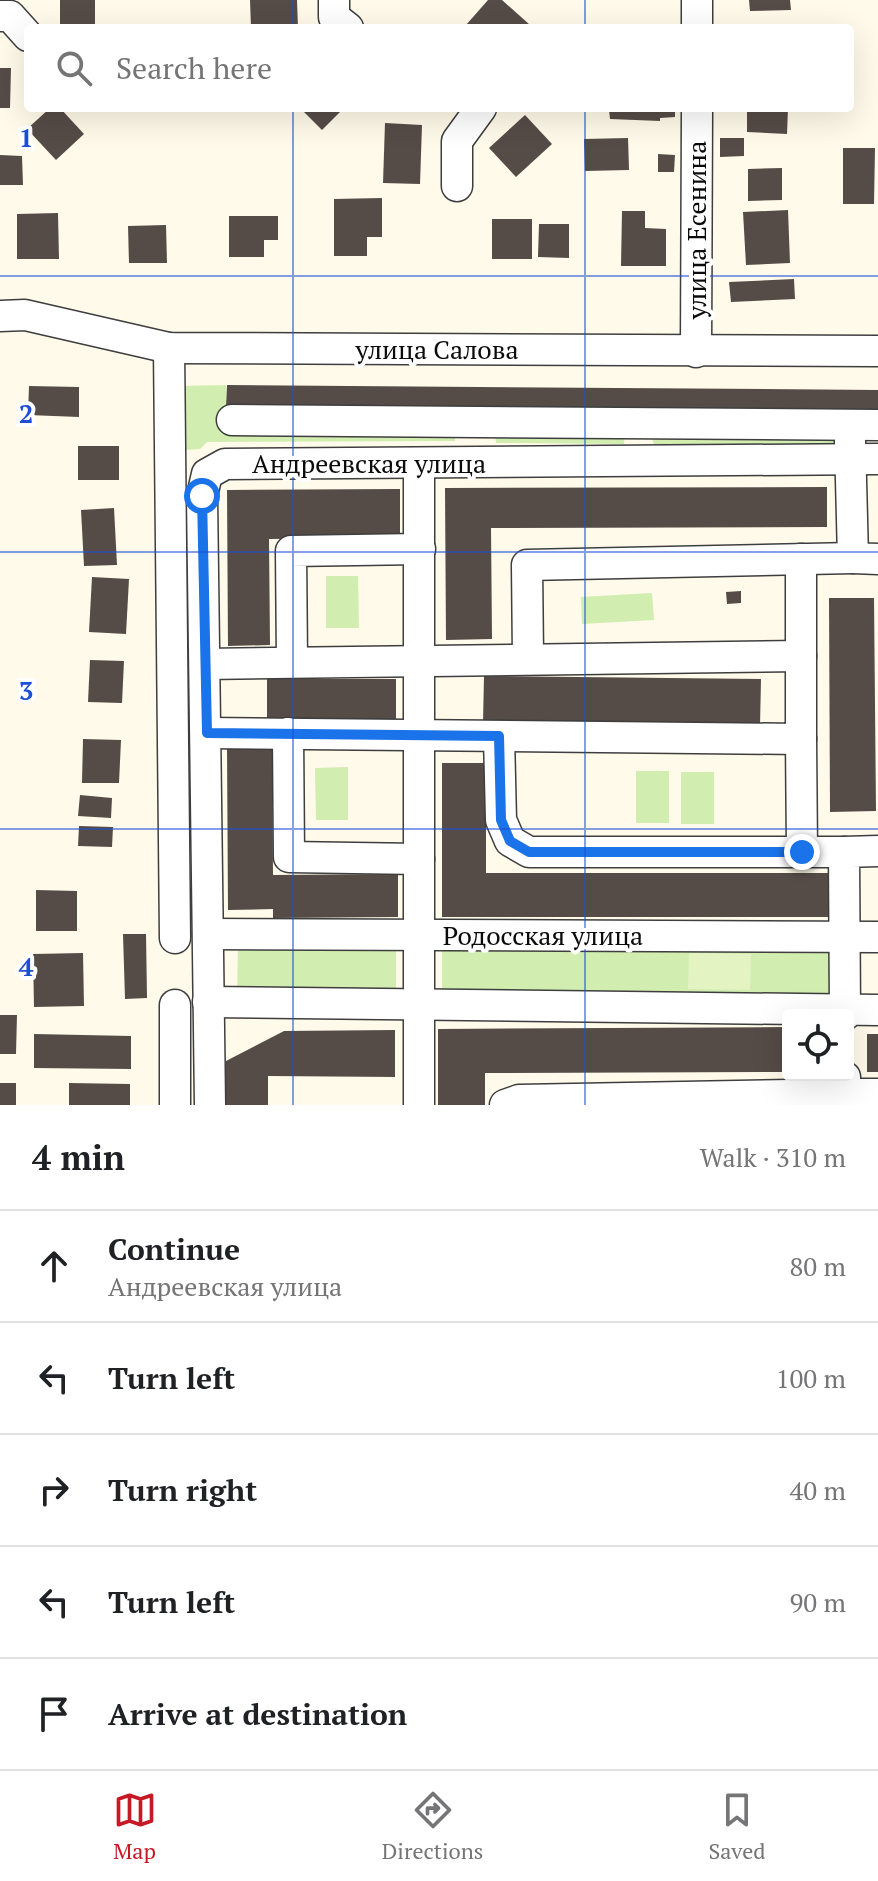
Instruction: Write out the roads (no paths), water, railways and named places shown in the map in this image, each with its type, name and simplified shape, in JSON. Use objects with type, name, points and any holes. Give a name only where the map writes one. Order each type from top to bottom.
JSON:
[{"type":"street","points":[[697,0],[697,24]]},
{"type":"street","points":[[457,186],[457,141],[478,112]]},
{"type":"street","name":"улица Есенина","points":[[696,352],[697,112]]},
{"type":"street","name":"улица Салова","points":[[0,316],[25,315],[169,348],[878,351]]},
{"type":"street","points":[[169,348],[175,938]]},
{"type":"street","points":[[232,420],[864,425],[866,558],[527,565],[528,658]]},
{"type":"street","points":[[465,422],[466,462]]},
{"type":"street","name":"Андреевская улица","points":[[210,1105],[202,496],[207,474],[225,464],[864,459]]},
{"type":"street","points":[[419,463],[419,1105]]},
{"type":"street","points":[[292,662],[291,551],[420,549]]},
{"type":"street","points":[[801,559],[802,852]]},
{"type":"street","points":[[205,664],[801,656]]},
{"type":"street","points":[[207,733],[801,739]]},
{"type":"street","points":[[288,733],[289,857],[419,859]]},
{"type":"street","points":[[499,736],[501,820],[510,841],[529,852],[878,851]]},
{"type":"street","points":[[844,852],[845,1009]]},
{"type":"street","name":"Родосская улица","points":[[208,934],[878,937]]},
{"type":"street","points":[[208,1002],[418,1002],[782,1011]]},
{"type":"street","points":[[175,1005],[175,1105]]},
{"type":"street","points":[[854,1011],[878,1010]]},
{"type":"street","points":[[505,1105],[519,1100],[845,1091],[878,1094]]}]
